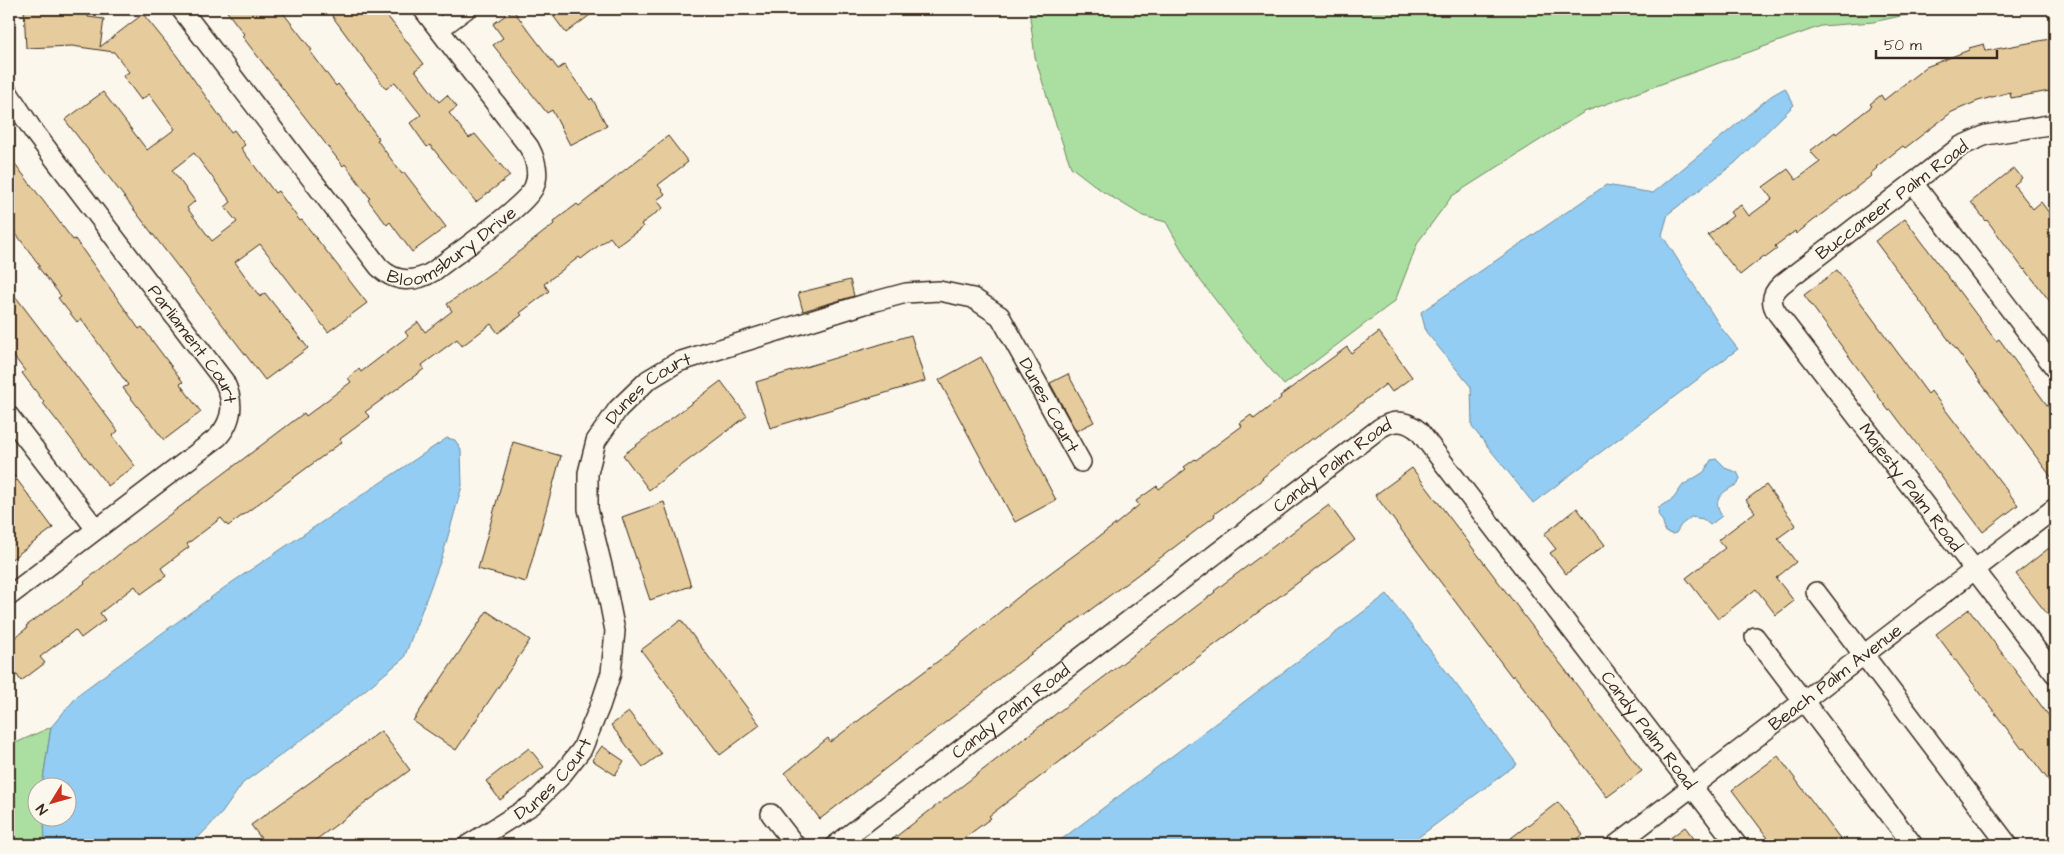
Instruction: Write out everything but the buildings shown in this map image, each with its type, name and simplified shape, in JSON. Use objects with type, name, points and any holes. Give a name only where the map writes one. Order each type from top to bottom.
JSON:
[{"type":"street","name":"Bloomsbury Drive","points":[[181,9],[378,267],[392,277],[409,280],[426,276],[434,271],[523,202],[534,187],[537,177],[534,157],[529,147],[423,9]]},
{"type":"street","points":[[439,29],[466,9]]},
{"type":"street","name":"Parliament Court","points":[[9,94],[34,132],[224,381],[232,401],[230,421],[218,437],[9,596]]},
{"type":"street","name":"Buccaneer Palm Road","points":[[1772,297],[1782,284],[1961,146],[1978,137],[2055,124]]},
{"type":"street","points":[[1913,183],[2055,368]]},
{"type":"street","name":"Dunes Court","points":[[468,845],[532,805],[560,777],[582,749],[600,706],[611,673],[615,631],[588,509],[588,473],[596,441],[618,409],[648,380],[678,362],[906,293],[939,291],[973,298],[1000,316],[1081,462]]},
{"type":"street","name":"Majesty Palm Road","points":[[1772,297],[1777,313],[2055,674]]},
{"type":"street","points":[[9,416],[96,530]]},
{"type":"street","name":"Candy Palm Road","points":[[836,845],[1380,428],[1393,422],[1407,423],[1419,431],[1737,845]]},
{"type":"street","name":"Beach Palm Avenue","points":[[1616,845],[2055,508]]},
{"type":"street","points":[[1816,592],[2008,845]]},
{"type":"street","points":[[1755,637],[1913,845]]},
{"type":"street","points":[[771,814],[795,845]]},
{"type":"green space","points":[[1029,9],[1933,9],[1873,22],[1821,26],[1584,112],[1452,196],[1418,242],[1395,301],[1284,385],[1253,349],[1194,272],[1166,222],[1143,216],[1102,191],[1071,167],[1035,57]]},
{"type":"green space","points":[[51,727],[44,776],[28,776],[28,826],[44,826],[45,845],[9,845],[9,746]]},
{"type":"water","points":[[1785,88],[1794,105],[1735,163],[1668,214],[1662,235],[1722,329],[1738,349],[1533,503],[1472,427],[1471,387],[1426,332],[1421,312],[1606,185],[1653,193],[1771,96]]},
{"type":"water","points":[[447,438],[455,440],[461,450],[462,486],[443,554],[404,658],[330,719],[243,783],[222,813],[191,845],[45,845],[44,826],[78,826],[78,776],[44,776],[51,727],[80,693],[228,585]]},
{"type":"water","points":[[1717,459],[1727,469],[1737,472],[1740,478],[1738,484],[1720,496],[1718,500],[1717,505],[1722,516],[1710,525],[1703,519],[1691,517],[1681,525],[1676,533],[1665,532],[1663,522],[1658,514],[1659,507],[1673,499],[1683,485],[1704,472],[1711,460]]},
{"type":"water","points":[[1387,594],[1517,764],[1408,845],[1054,845]]}]
